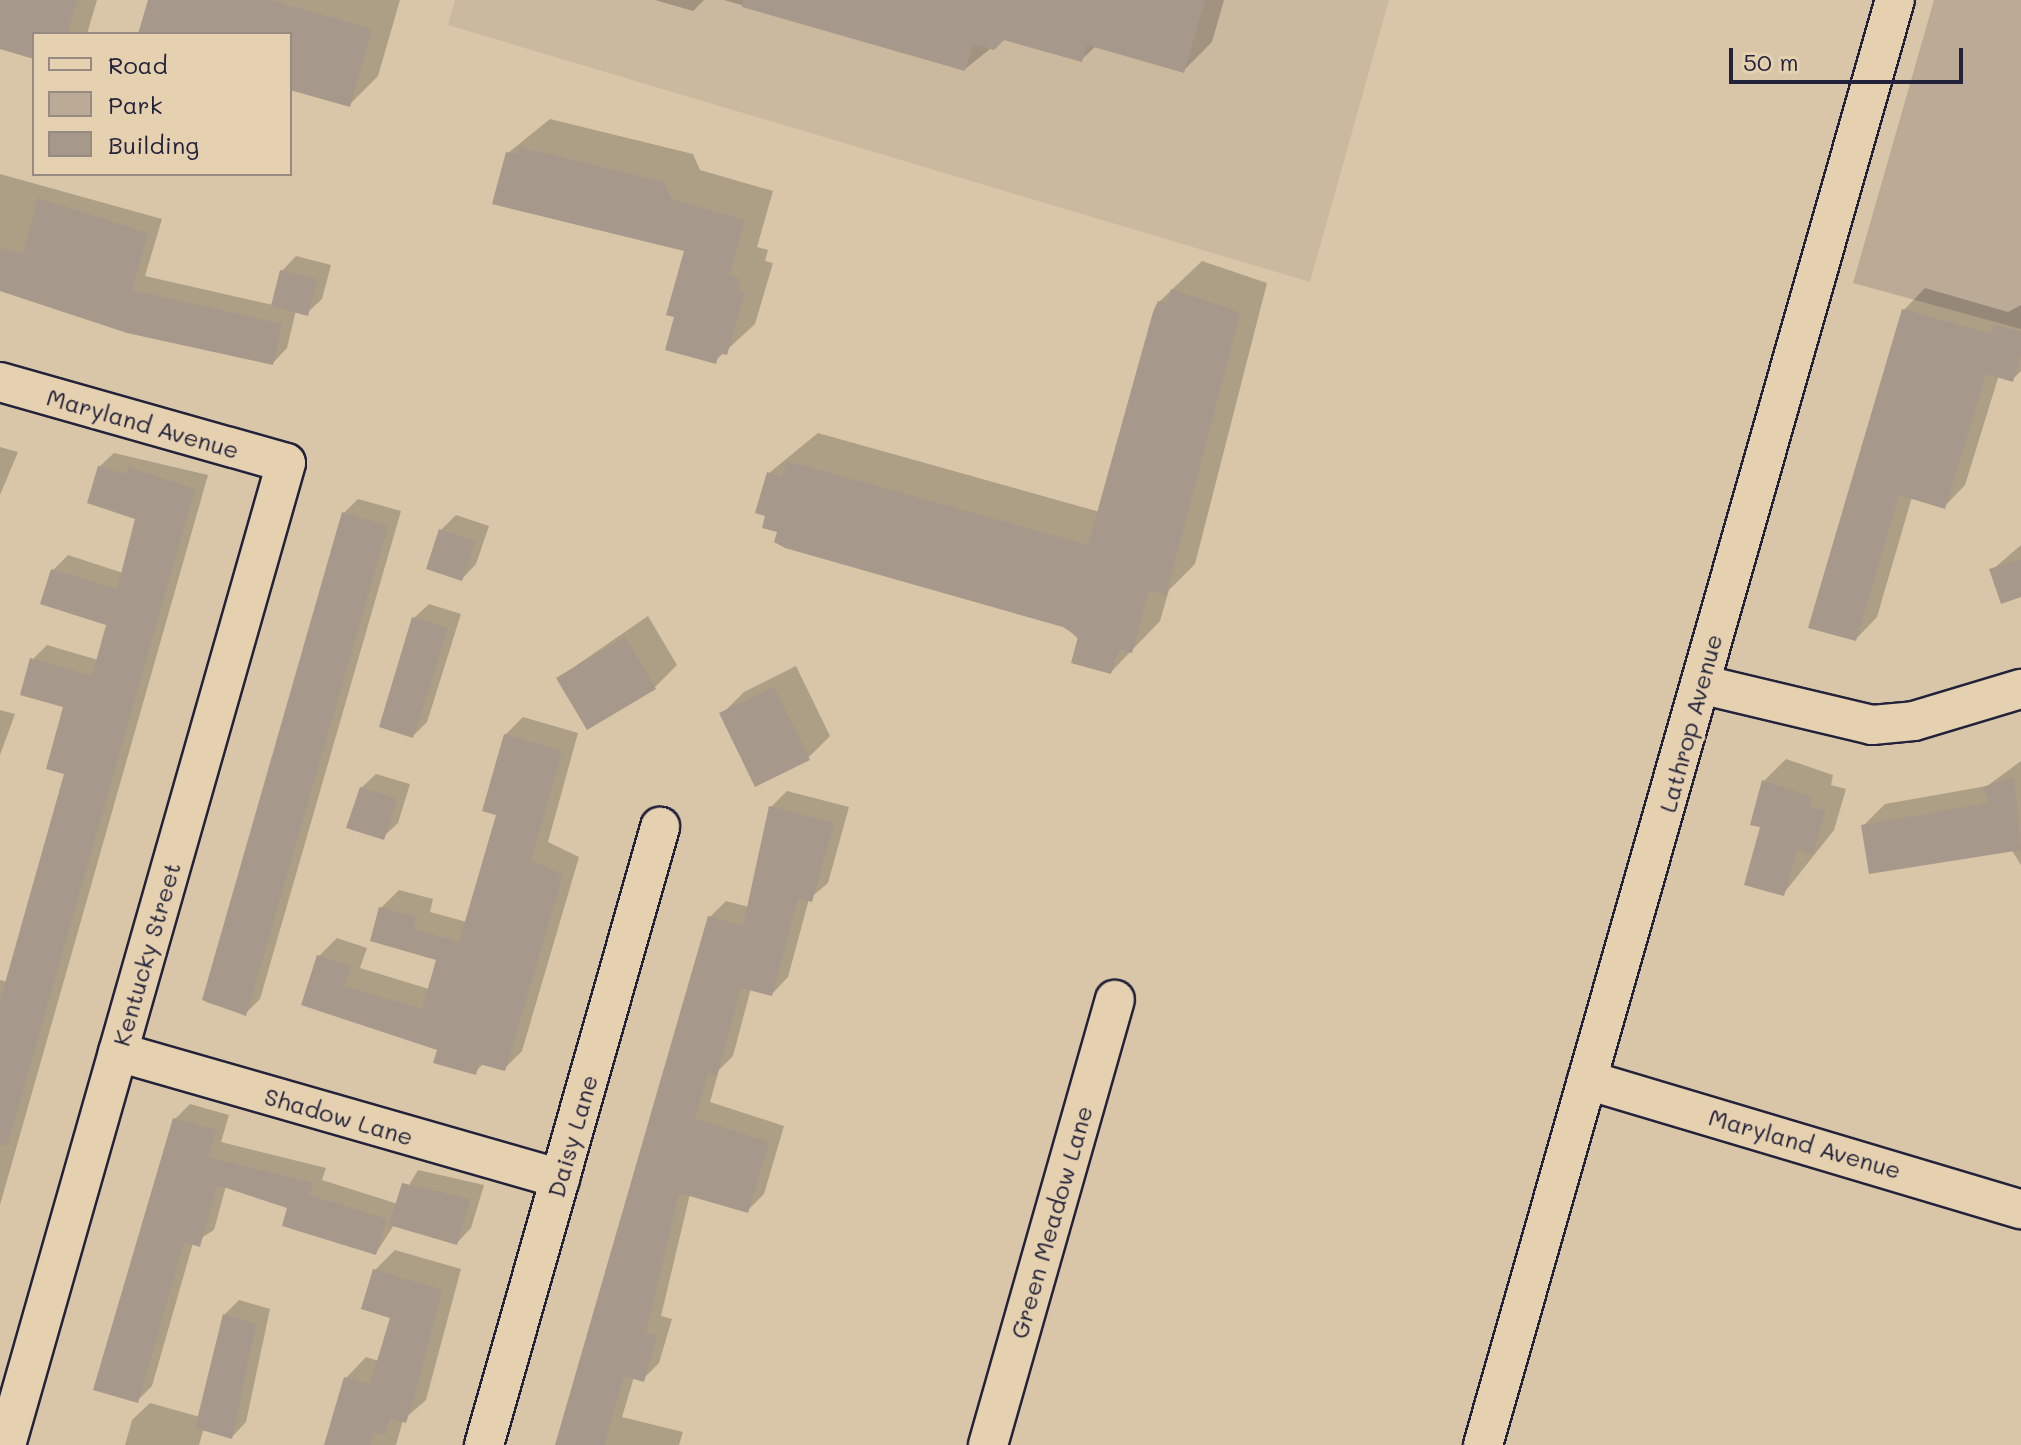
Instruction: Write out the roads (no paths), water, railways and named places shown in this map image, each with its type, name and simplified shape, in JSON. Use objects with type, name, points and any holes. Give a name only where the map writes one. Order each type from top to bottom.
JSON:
[{"type":"street","name":"Lathrop Avenue","points":[[1483,1445],[1895,0]]},
{"type":"street","name":"Maryland Avenue","points":[[0,382],[286,463]]},
{"type":"street","name":"Kentucky Street","points":[[6,1445],[286,463]]},
{"type":"street","points":[[1700,684],[1872,725],[1914,721],[2021,689]]},
{"type":"street","name":"Daisy Lane","points":[[484,1445],[660,827]]},
{"type":"street","name":"Green Meadow Lane","points":[[988,1445],[1115,1000]]},
{"type":"street","name":"Shadow Lane","points":[[118,1052],[560,1179]]},
{"type":"street","name":"Maryland Avenue","points":[[1587,1080],[2021,1209]]}]
